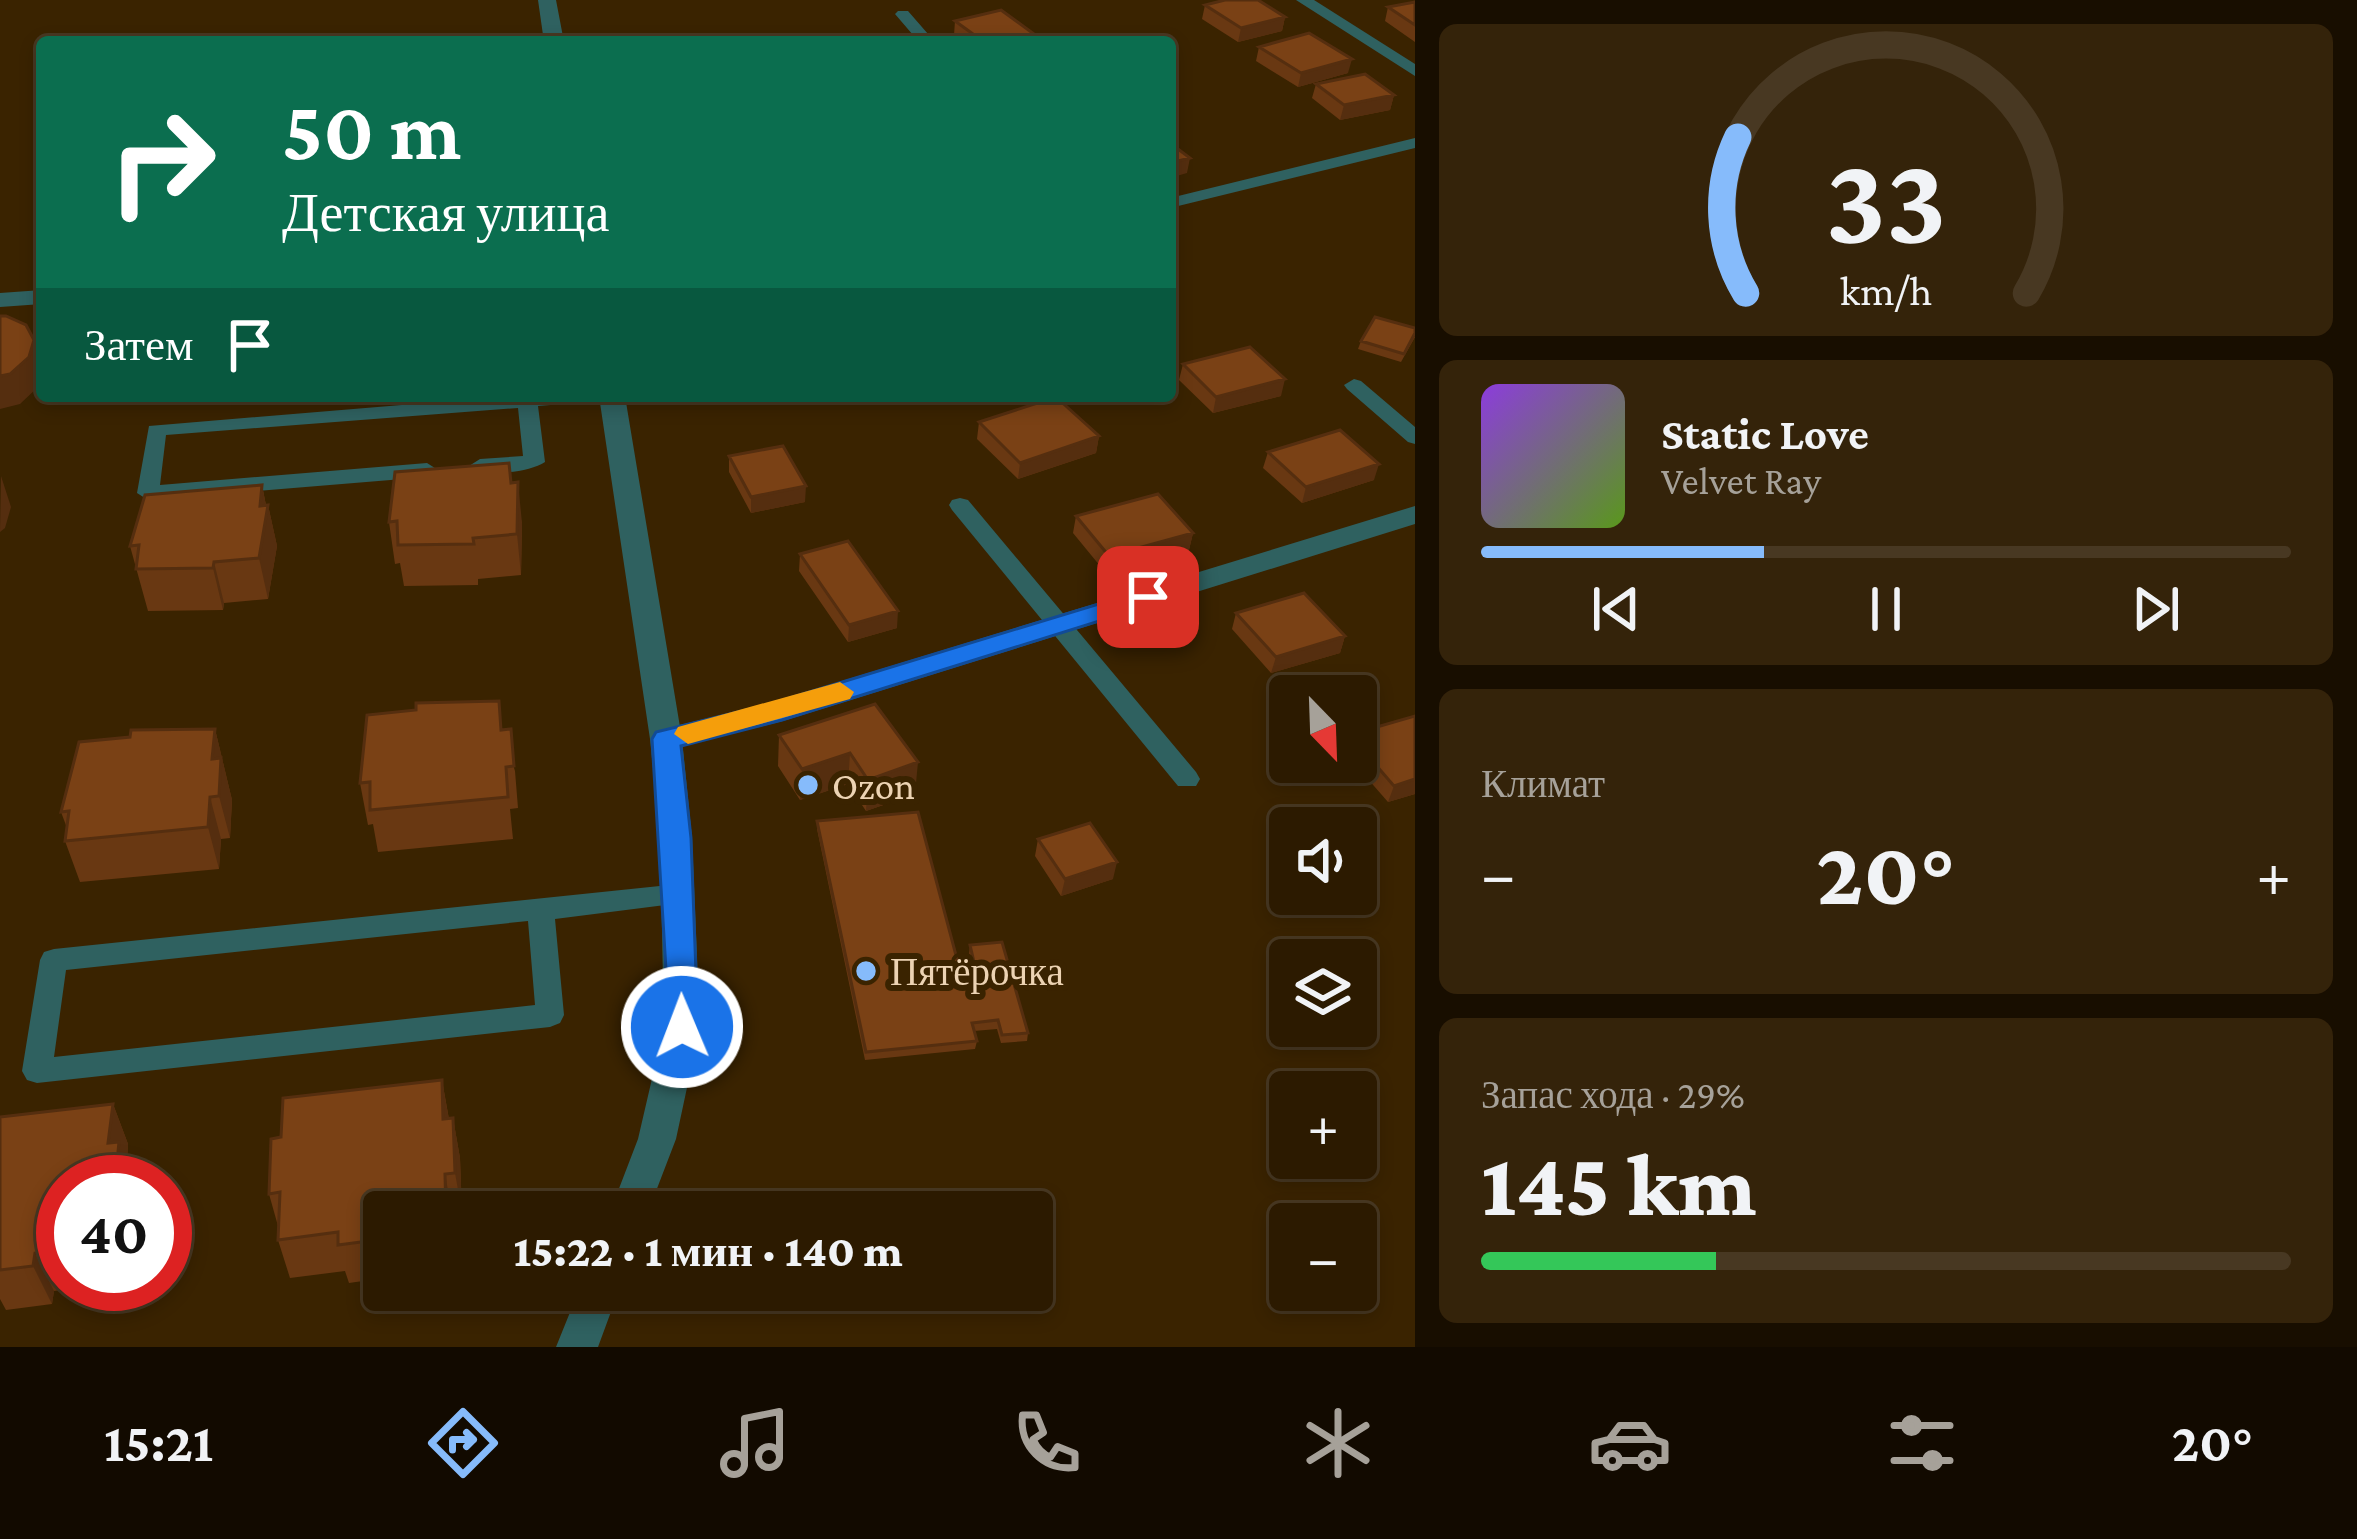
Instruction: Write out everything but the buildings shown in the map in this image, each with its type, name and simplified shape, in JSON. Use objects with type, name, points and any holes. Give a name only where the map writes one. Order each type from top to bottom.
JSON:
[{"type":"street","points":[[547,0],[553,36]]},
{"type":"street","points":[[0,300],[36,298]]},
{"type":"street","points":[[613,402],[666,739],[679,895],[682,1027],[657,1138],[637,1191]]},
{"type":"street","points":[[666,739],[772,713],[1415,515]]},
{"type":"street","points":[[577,1347],[591,1311]]},
{"type":"lane","points":[[1304,0],[1415,71]]},
{"type":"lane","points":[[903,14],[922,36]]},
{"type":"lane","points":[[1176,202],[1415,143]]},
{"type":"lane","points":[[1354,385],[1415,438]]},
{"type":"lane","points":[[514,402],[156,430],[148,493],[534,462],[527,402]]},
{"type":"lane","points":[[960,505],[1187,779]]},
{"type":"lane","points":[[542,910],[550,1015],[37,1071],[54,960],[679,895]]},
{"type":"slow traffic","points":[[688,734],[840,692]]},
{"type":"place","name":"Ozon","points":[[808,785]]},
{"type":"place","name":"Пятёрочка","points":[[866,971]]},
{"type":"route","points":[[682,1027],[676,838],[666,739],[772,713],[1148,597]]}]
